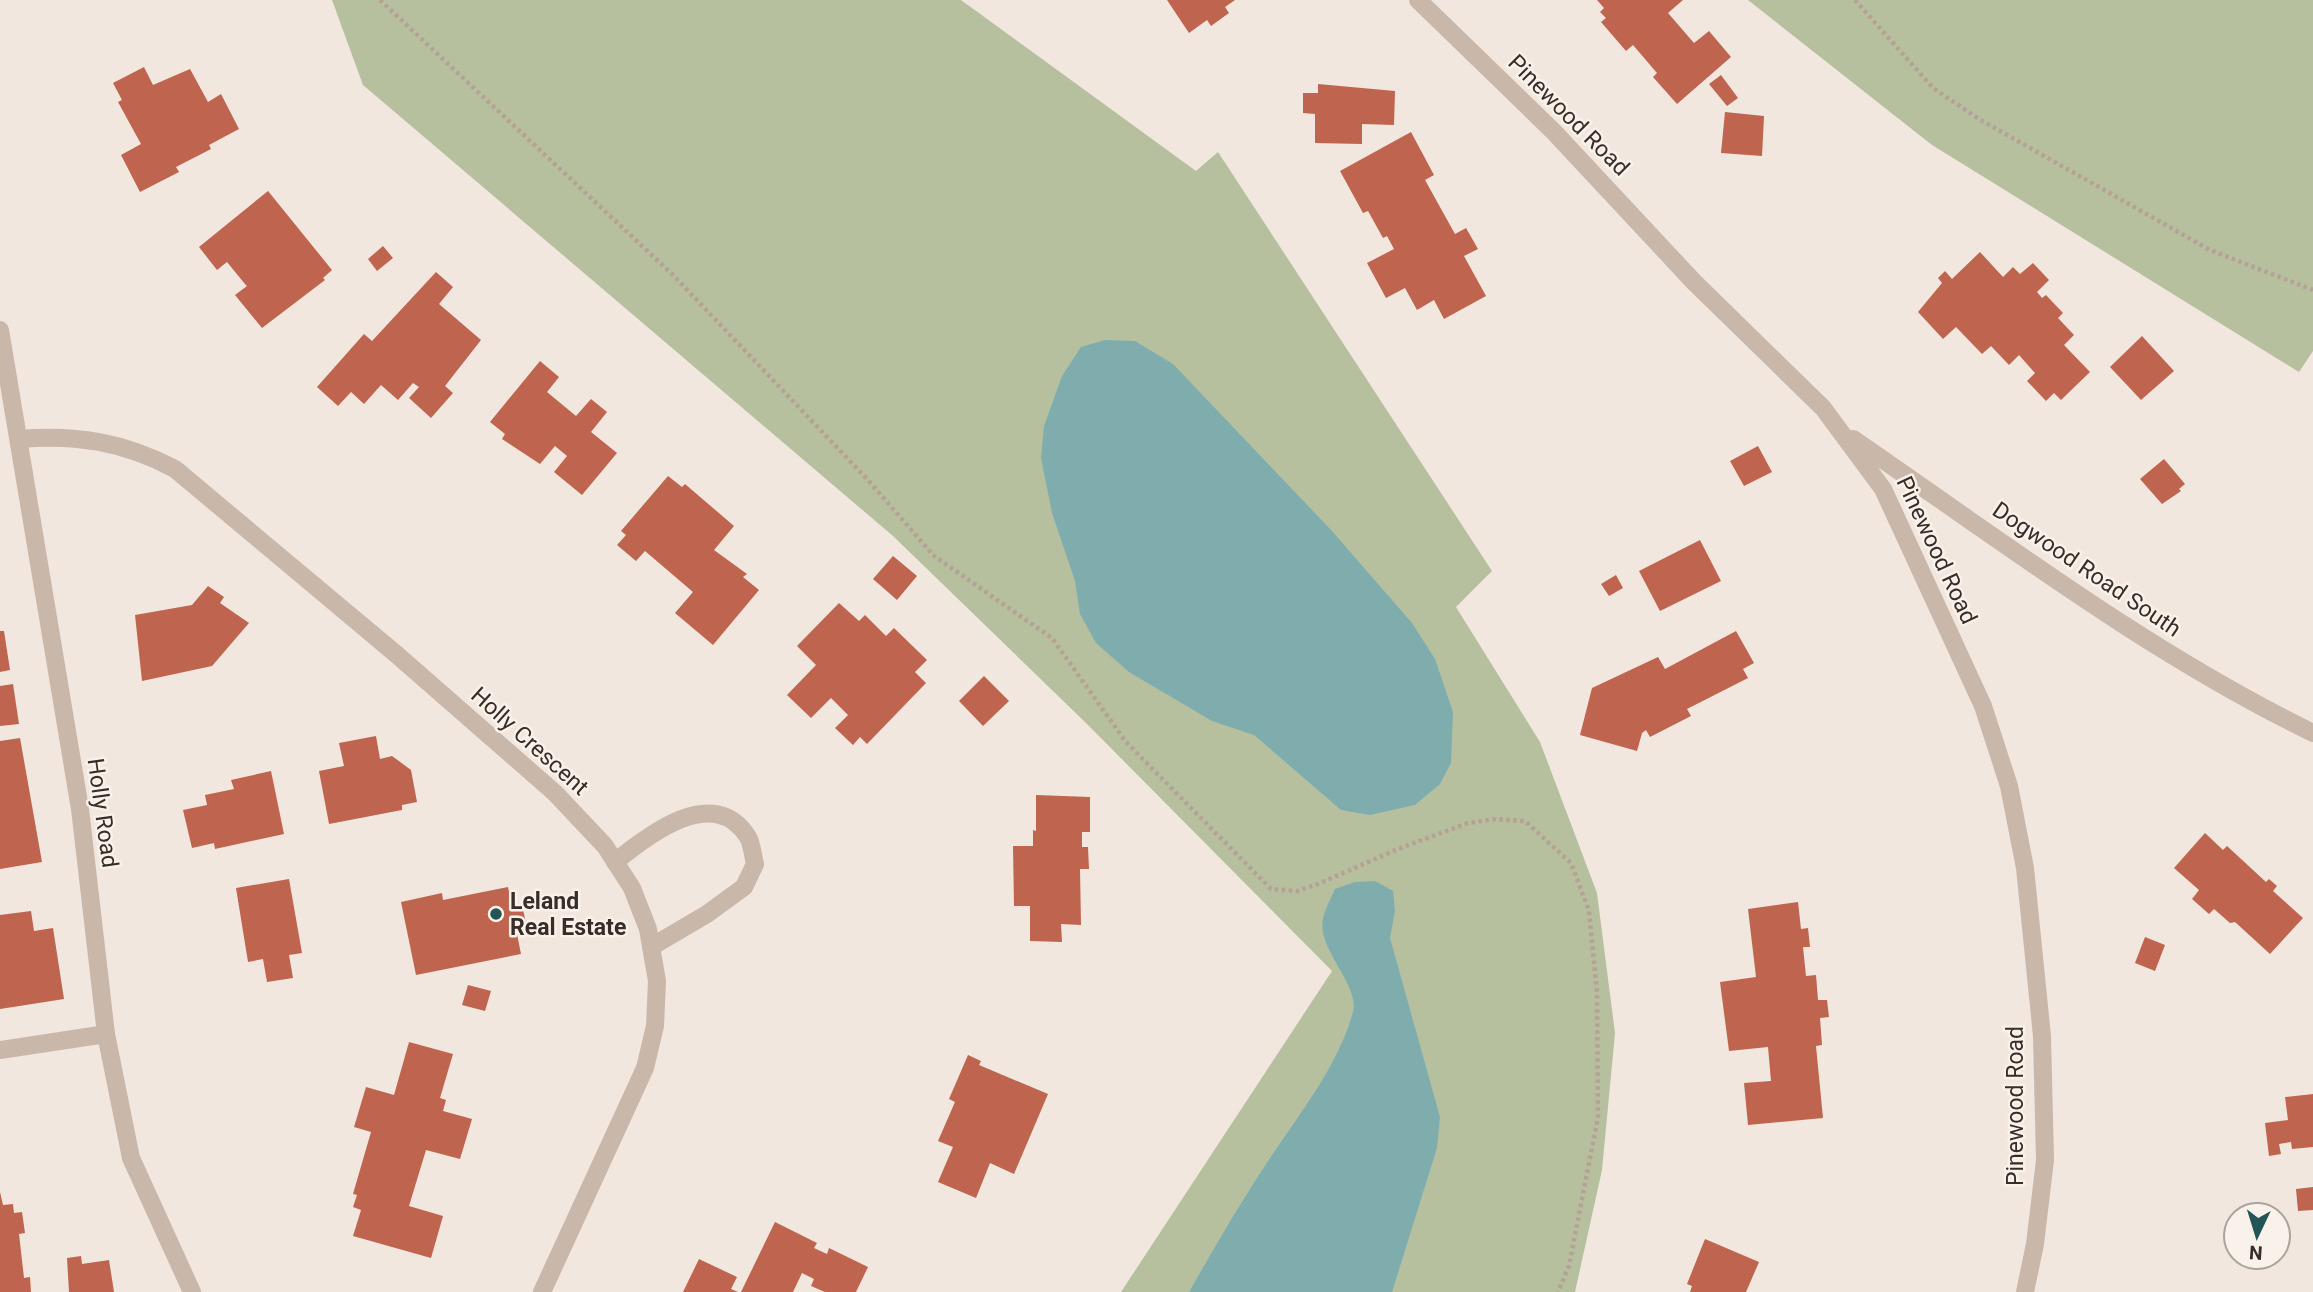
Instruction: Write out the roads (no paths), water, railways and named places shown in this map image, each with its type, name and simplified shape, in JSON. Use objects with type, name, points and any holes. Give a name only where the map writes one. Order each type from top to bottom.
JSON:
[{"type":"street","name":"Pinewood Road","points":[[1418,0],[1554,132],[1694,282],[1823,408],[1883,489],[1983,706],[2009,786],[2025,868],[2042,1036],[2045,1160],[2035,1244],[2025,1292]]},
{"type":"street","name":"Holly Road","points":[[0,330],[80,809],[106,1034],[131,1158],[192,1292]]},
{"type":"street","name":"Dogwood Road South","points":[[1842,431],[2148,642],[2241,698],[2313,733]]},
{"type":"street","name":"Holly Crescent","points":[[19,439],[55,436],[97,439],[146,454],[175,470],[396,654],[545,785],[605,846],[632,888],[648,929],[657,981],[655,1026],[645,1068],[542,1292]]},
{"type":"street","points":[[615,862],[671,823],[702,812],[729,819],[748,837],[755,864],[744,887],[707,914],[651,947]]},
{"type":"street","points":[[0,1051],[106,1034]]},
{"type":"water","points":[[1105,340],[1135,341],[1173,364],[1332,531],[1412,623],[1435,659],[1453,712],[1451,763],[1440,784],[1415,805],[1370,815],[1341,810],[1254,735],[1212,721],[1129,672],[1096,643],[1080,614],[1075,581],[1052,513],[1041,458],[1044,426],[1062,376],[1081,347]]},
{"type":"water","points":[[1375,881],[1393,891],[1395,911],[1390,938],[1440,1117],[1437,1148],[1392,1292],[1189,1292],[1248,1192],[1324,1077],[1346,1034],[1353,1012],[1353,1001],[1345,978],[1326,942],[1323,919],[1335,889],[1355,882]]},
{"type":"place","name":"Leland Real Estate","points":[[496,914]]}]
